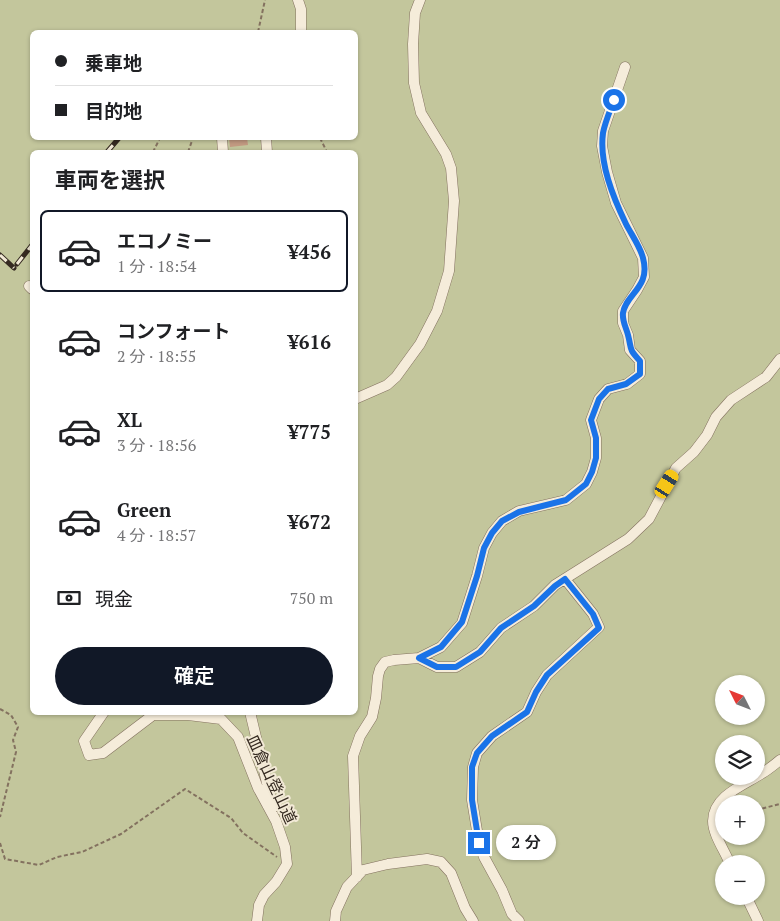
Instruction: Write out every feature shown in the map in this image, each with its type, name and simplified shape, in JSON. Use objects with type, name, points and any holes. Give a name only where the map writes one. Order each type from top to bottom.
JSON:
[{"type":"street","points":[[298,0],[301,9],[301,30]]},
{"type":"street","points":[[358,398],[387,385],[396,377],[420,344],[437,311],[449,271],[454,201],[451,168],[446,154],[421,113],[414,83],[414,13],[420,0]]},
{"type":"street","points":[[357,877],[353,756],[360,736],[372,717],[380,668],[385,662],[419,658],[441,647],[462,622],[484,548],[492,533],[502,521],[519,512],[566,500],[586,484],[596,458],[596,438],[591,420],[599,399],[608,389],[626,384],[640,374],[640,361],[630,350],[628,335],[623,323],[623,311],[644,277],[643,258],[616,203],[602,146],[603,131],[625,67]]},
{"type":"street","points":[[419,658],[437,667],[456,667],[480,652],[501,628],[534,606],[555,586],[628,539],[649,519],[676,468],[694,452],[707,436],[716,416],[731,400],[766,377],[780,359]]},
{"type":"street","points":[[519,921],[512,914],[482,850],[472,800],[472,767],[477,753],[492,736],[527,712],[536,692],[547,675],[599,628],[593,614],[565,579]]},
{"type":"street","name":"皿倉山登山道","points":[[102,715],[84,741],[89,755],[103,753],[153,715],[188,715],[221,719],[238,737],[258,788],[276,821],[285,847],[287,864]]},
{"type":"street","points":[[251,715],[276,821]]},
{"type":"street","points":[[726,855],[713,821],[715,810],[730,793],[780,760]]},
{"type":"street","points":[[334,921],[336,910],[347,887],[363,870],[388,864],[427,859],[441,862],[451,873],[465,908],[473,921]]},
{"type":"street","points":[[257,921],[259,905],[264,895],[276,882],[287,864]]},
{"type":"street","points":[[750,905],[758,921]]},
{"type":"path","points":[[258,30],[265,0]]},
{"type":"path","points":[[0,709],[11,715],[18,727],[13,740],[16,752],[0,817]]},
{"type":"path","points":[[0,843],[5,859],[38,865],[57,857],[82,852],[120,834],[185,789],[231,818],[243,833],[287,864]]},
{"type":"path","points":[[765,808],[780,804]]},
{"type":"green space","points":[[0,0],[780,0],[780,921],[0,921]]},
{"type":"building","points":[[229,140],[247,140],[248,145],[230,147]]},
{"type":"railway","points":[[109,150],[117,140]]},
{"type":"railway","points":[[17,264],[30,248]]},
{"type":"railway","points":[[0,255],[14,268]]},
{"type":"route","points":[[479,843],[472,800],[472,767],[477,753],[492,736],[527,712],[536,692],[547,675],[599,628],[593,614],[565,579],[534,606],[501,628],[480,652],[456,667],[437,667],[419,658],[441,647],[462,622],[484,548],[492,533],[502,521],[519,512],[566,500],[586,484],[596,458],[596,438],[591,420],[599,399],[608,389],[626,384],[640,374],[640,361],[630,350],[628,335],[623,323],[623,311],[644,277],[643,258],[616,203],[602,146],[603,131],[614,100]]}]
